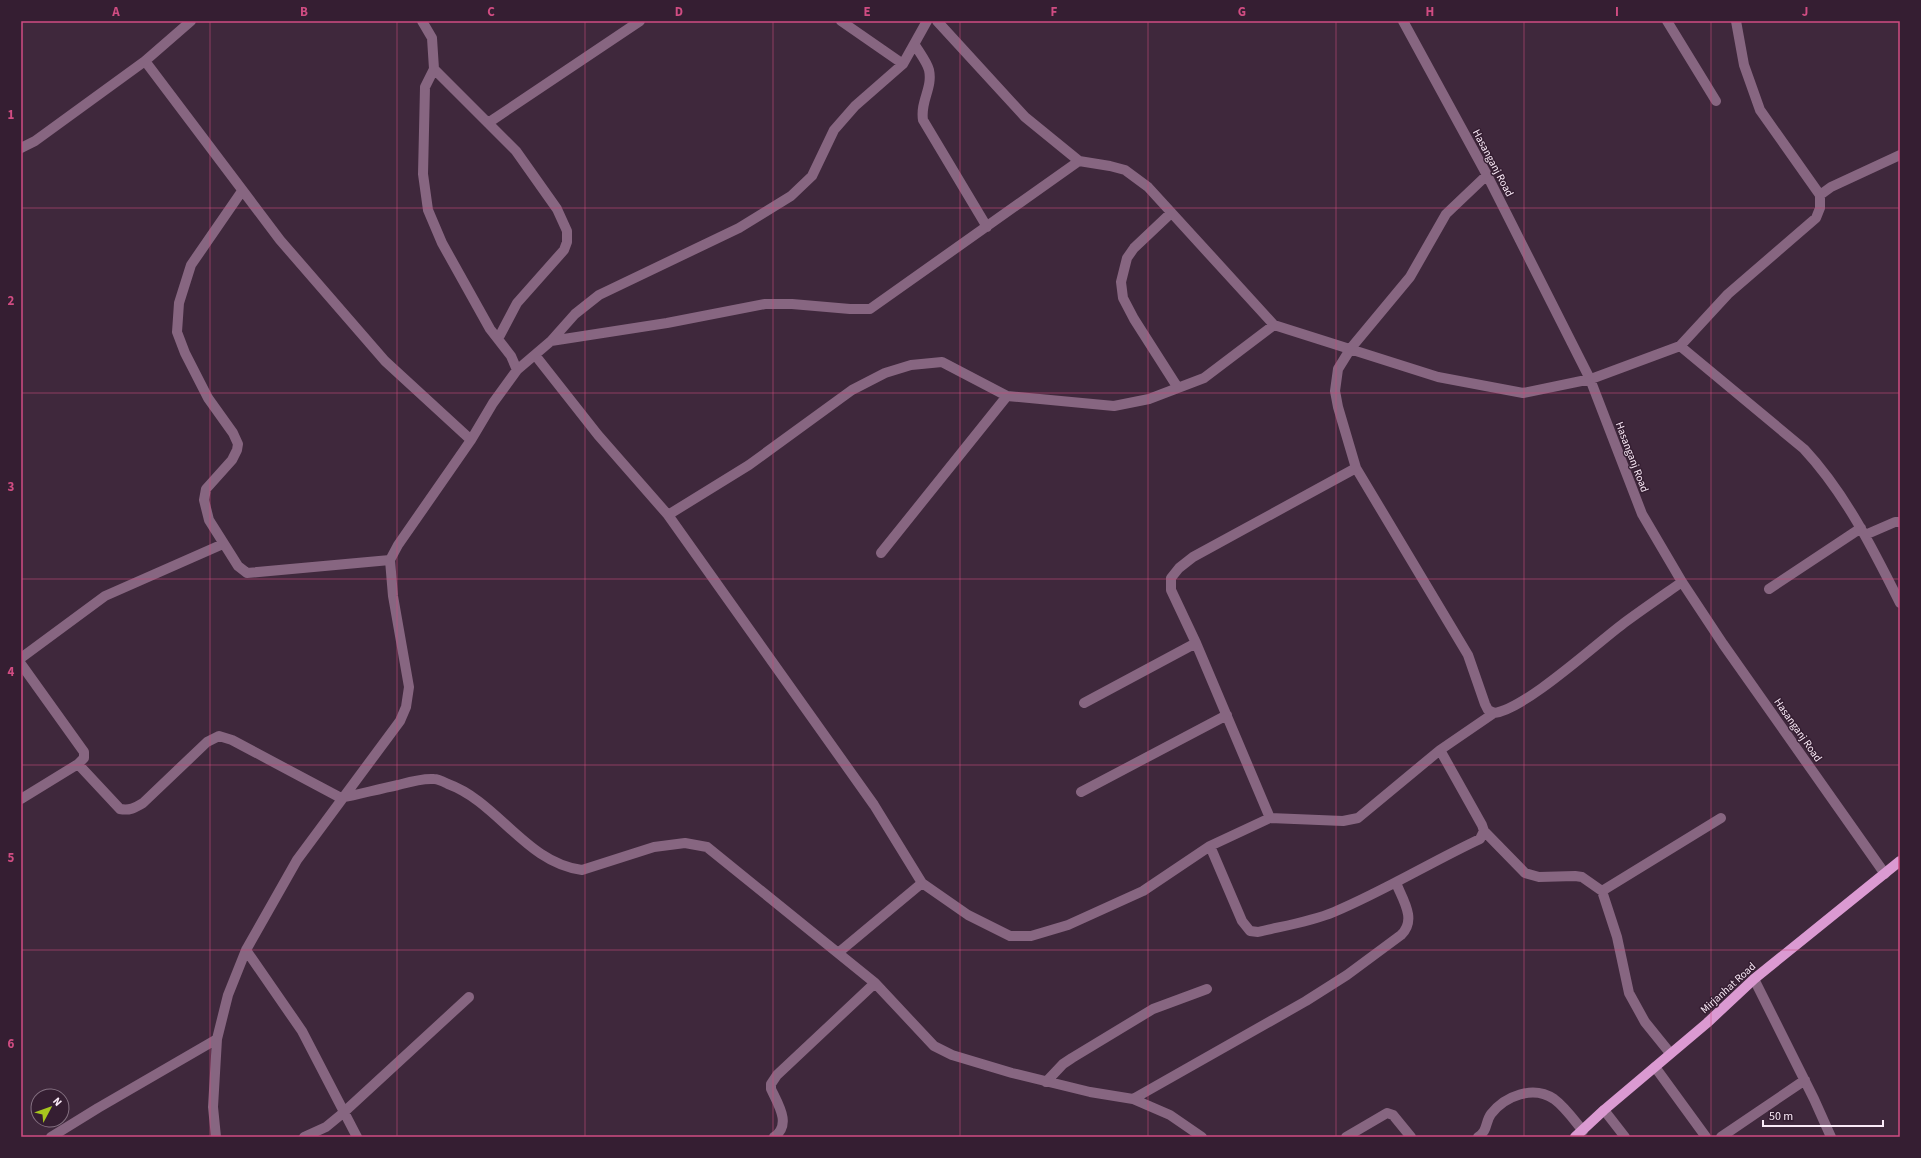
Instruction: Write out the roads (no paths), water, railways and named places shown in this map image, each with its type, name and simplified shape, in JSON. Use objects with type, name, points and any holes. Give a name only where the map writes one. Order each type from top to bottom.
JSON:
[{"type":"main road","name":"Mirjanhat Road","points":[[1579,1134],[1604,1110],[1707,1023],[1754,979],[1886,874],[1900,861]]},
{"type":"street","points":[[21,148],[35,141],[145,61],[190,21]]},
{"type":"street","points":[[422,21],[432,38],[434,69],[425,87],[423,174],[428,210],[442,243],[490,329],[511,356],[517,370]]},
{"type":"street","points":[[488,123],[640,21]]},
{"type":"street","points":[[841,21],[903,64]]},
{"type":"street","points":[[216,1137],[213,1107],[218,1039],[228,995],[246,950],[297,860],[341,798],[400,721],[406,707],[409,687],[393,596],[390,560],[398,545],[471,440],[493,403],[517,370],[551,341],[575,314],[599,295],[739,228],[791,196],[812,176],[834,130],[855,106],[903,64],[928,21]]},
{"type":"street","points":[[937,21],[1025,117],[1080,161],[1124,170],[1148,187],[1274,325],[1351,348],[1438,377],[1523,393],[1590,379],[1680,346],[1728,294],[1816,218],[1820,208],[1820,195],[1760,110],[1744,65],[1736,21]]},
{"type":"street","name":"Hasanganj Road","points":[[1403,21],[1487,175],[1590,379],[1642,514],[1682,582],[1723,644],[1886,874]]},
{"type":"street","points":[[1667,21],[1716,101]]},
{"type":"street","points":[[915,45],[928,68],[930,79],[921,109],[923,120],[987,227]]},
{"type":"street","points":[[145,61],[280,240],[385,361],[471,440]]},
{"type":"street","points":[[434,69],[516,151],[556,209],[567,231],[567,242],[564,250],[517,303],[498,339]]},
{"type":"street","points":[[1820,195],[1831,187],[1900,155]]},
{"type":"street","points":[[551,341],[667,323],[765,304],[792,304],[850,309],[870,309],[1080,161]]},
{"type":"street","points":[[1487,175],[1446,214],[1410,277],[1351,348],[1338,369],[1336,391],[1338,406],[1356,468],[1468,655],[1485,704],[1488,710],[1494,713]]},
{"type":"street","points":[[242,191],[191,266],[178,303],[177,332],[184,353],[208,398],[233,433],[238,444],[232,460],[206,489],[204,500],[209,520],[238,566],[247,573],[390,560]]},
{"type":"street","points":[[1171,213],[1134,248],[1127,258],[1121,282],[1123,298],[1134,319],[1178,388]]},
{"type":"street","points":[[668,515],[749,465],[852,390],[885,373],[911,365],[942,362],[1007,396],[1114,406],[1149,399],[1204,378],[1274,325]]},
{"type":"street","points":[[1680,346],[1804,449],[1829,479],[1863,531],[1900,603]]},
{"type":"street","points":[[535,355],[598,435],[668,515],[874,805],[922,884],[968,915],[1010,936],[1031,936],[1068,925],[1143,891],[1210,846],[1270,818],[1343,821],[1358,818],[1440,750],[1494,713],[1524,700],[1625,622],[1682,582]]},
{"type":"street","points":[[880,553],[1007,396]]},
{"type":"street","points":[[1270,818],[1196,643],[1171,590],[1171,578],[1179,568],[1193,557],[1356,468]]},
{"type":"street","points":[[1770,589],[1863,531],[1900,522]]},
{"type":"street","points":[[21,658],[105,596],[223,544]]},
{"type":"street","points":[[1084,703],[1196,643]]},
{"type":"street","points":[[21,664],[84,752],[84,758],[78,764],[21,799]]},
{"type":"street","points":[[1081,792],[1226,715]]},
{"type":"street","points":[[78,764],[120,809],[134,809],[143,803],[208,742],[220,736],[232,740],[341,798],[418,780],[435,779],[471,794],[518,836],[557,863],[576,870],[582,870],[654,847],[685,843],[707,847],[875,983],[934,1046],[952,1055],[1046,1082],[1090,1092],[1133,1099],[1170,1115],[1202,1137]]},
{"type":"street","points":[[1440,750],[1482,825],[1484,832],[1525,873],[1539,877],[1582,877],[1602,891],[1616,931],[1629,993],[1645,1022],[1670,1053]]},
{"type":"street","points":[[1602,891],[1721,818]]},
{"type":"street","points":[[1210,846],[1242,921],[1250,930],[1258,932],[1333,912],[1396,883],[1434,860],[1480,839],[1484,832]]},
{"type":"street","points":[[1133,1099],[1306,1001],[1347,975],[1401,935],[1407,930],[1410,918],[1396,883]]},
{"type":"street","points":[[838,953],[922,884]]},
{"type":"street","points":[[246,950],[302,1031],[343,1113],[357,1137]]},
{"type":"street","points":[[1754,979],[1805,1080],[1831,1137]]},
{"type":"street","points":[[774,1137],[783,1127],[784,1119],[771,1089],[771,1084],[777,1075],[875,983]]},
{"type":"street","points":[[1046,1082],[1062,1064],[1136,1018],[1207,989]]},
{"type":"street","points":[[304,1137],[326,1127],[343,1113],[470,997]]},
{"type":"street","points":[[52,1137],[218,1039]]},
{"type":"street","points":[[1655,1067],[1706,1137]]},
{"type":"street","points":[[1721,1137],[1805,1080]]},
{"type":"street","points":[[1478,1137],[1485,1131],[1490,1117],[1496,1109],[1508,1098],[1522,1094],[1543,1095],[1553,1098],[1579,1134]]},
{"type":"street","points":[[1604,1110],[1624,1137]]},
{"type":"street","points":[[1346,1137],[1387,1113],[1393,1115],[1411,1137]]}]
